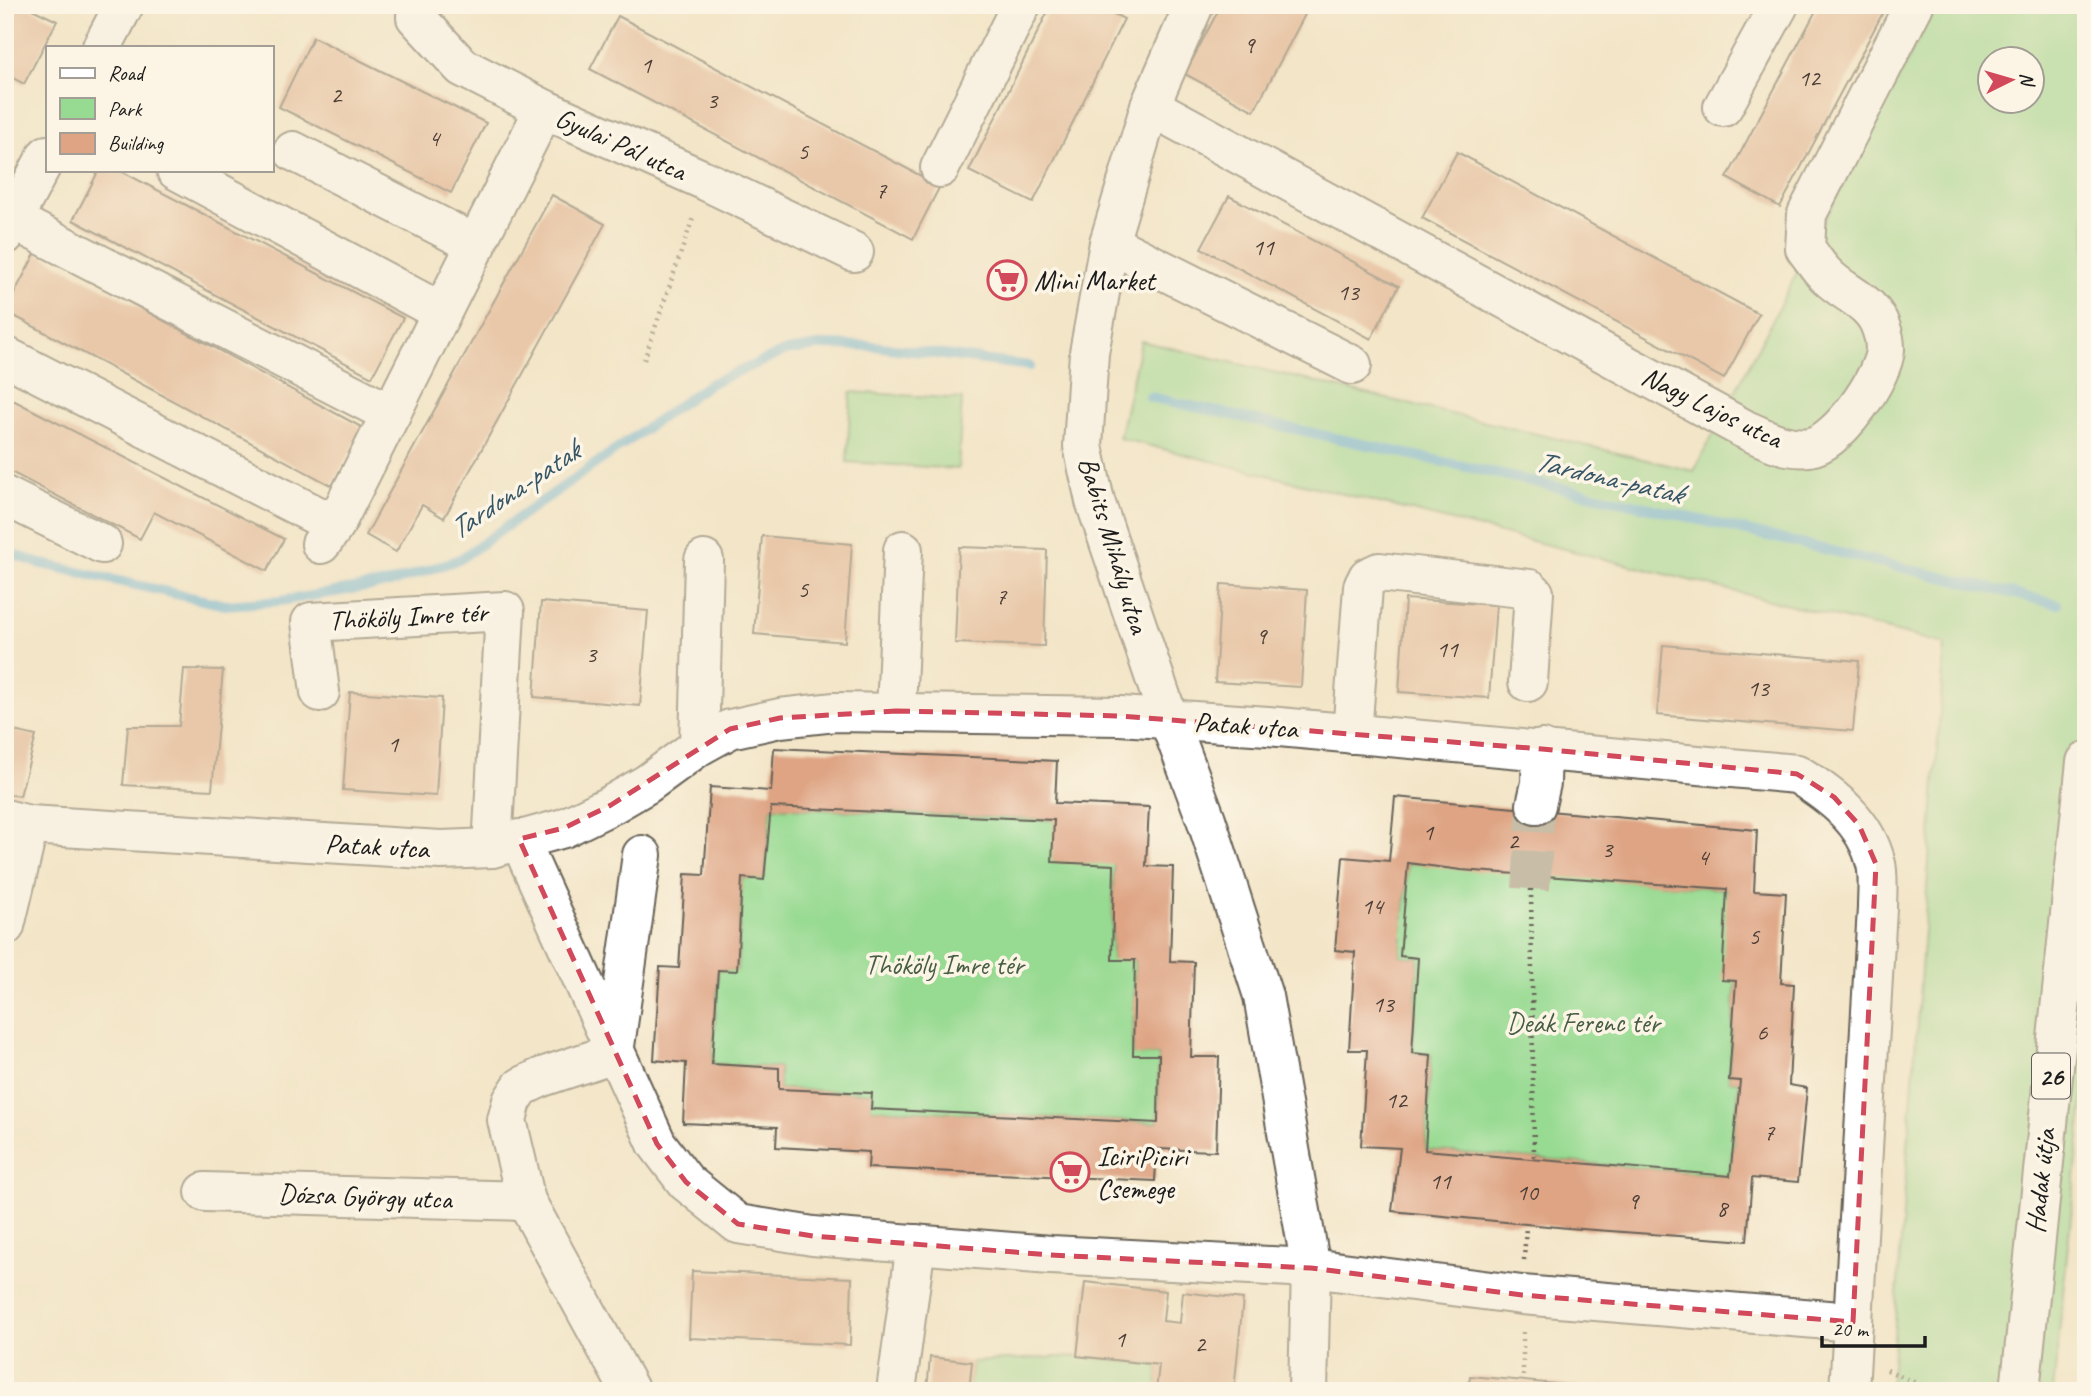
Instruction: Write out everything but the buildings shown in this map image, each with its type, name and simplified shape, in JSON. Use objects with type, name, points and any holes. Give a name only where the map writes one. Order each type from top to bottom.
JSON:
[{"type":"street","points":[[104,46],[124,5]]},
{"type":"street","name":"Gyulai Pál utca","points":[[417,5],[416,18],[462,67],[544,110],[706,181],[854,252]]},
{"type":"street","points":[[940,168],[1021,5]]},
{"type":"street","name":"Babits Mihály utca","points":[[1169,720],[1095,501],[1083,446],[1089,353],[1109,243],[1150,106],[1194,5]]},
{"type":"street","points":[[1723,107],[1779,5]]},
{"type":"street","name":"Nagy Lajos utca","points":[[1150,106],[1744,429],[1781,446],[1810,447],[1827,441],[1842,428],[1881,366],[1885,348],[1881,326],[1864,302],[1829,278],[1805,248],[1807,214],[1914,5]]},
{"type":"street","points":[[5,356],[328,534],[544,110]]},
{"type":"street","points":[[293,151],[477,245]]},
{"type":"street","points":[[46,157],[9,228],[391,414]]},
{"type":"street","points":[[180,172],[442,312]]},
{"type":"street","points":[[1109,243],[1352,365]]},
{"type":"street","points":[[5,496],[102,544]]},
{"type":"street","points":[[896,711],[903,550]]},
{"type":"street","points":[[699,746],[704,560]]},
{"type":"street","points":[[1352,734],[1363,587],[1368,577],[1379,572],[1530,589],[1534,593],[1528,682]]},
{"type":"street","name":"Thököly Imre tér","points":[[320,692],[311,622],[505,611],[505,843],[614,1053],[657,1144],[673,1168],[738,1224],[813,1236],[1051,1255],[1311,1268]]},
{"type":"street","name":"Patak utca","points":[[17,822],[441,850],[505,843],[564,828],[611,805],[647,784],[699,746],[730,729],[780,718],[835,712],[896,711],[1169,720],[1542,749],[1797,774],[1834,797],[1859,825],[1876,864],[1877,908],[1851,1355]]},
{"type":"street","points":[[1169,720],[1206,820],[1263,996],[1311,1268],[1308,1391]]},
{"type":"street","points":[[1536,805],[1541,783],[1542,749]]},
{"type":"street","name":"Hadak útja","points":[[2020,1391],[2086,762]]},
{"type":"street","points":[[5,926],[17,822]]},
{"type":"street","points":[[630,1391],[526,1201],[507,1120],[512,1101],[522,1087],[542,1077],[614,1053],[642,855]]},
{"type":"street","name":"Dózsa György utca","points":[[205,1192],[526,1201]]},
{"type":"street","points":[[895,1391],[916,1244]]},
{"type":"street","points":[[1311,1268],[1522,1295],[1851,1355]]},
{"type":"path","points":[[644,360],[706,181]]},
{"type":"path","points":[[1531,889],[1534,1160]]},
{"type":"path","points":[[1851,1355],[1934,1391]]},
{"type":"highlighted area","points":[[896,711],[1120,716],[1542,749],[1797,774],[1834,797],[1859,825],[1876,864],[1853,1322],[1522,1295],[1311,1268],[1051,1255],[813,1236],[738,1224],[686,1182],[657,1144],[519,839],[564,828],[611,805],[730,729],[780,718]]},
{"type":"green space","points":[[1936,5],[2086,5],[2086,1072],[2053,1391],[1890,1391],[1945,644],[1119,438],[1141,341],[1694,471]]},
{"type":"green space","points":[[851,392],[962,399],[958,469],[847,462]]},
{"type":"green space","name":"Thököly Imre tér","points":[[771,807],[1054,820],[1114,865],[1112,959],[1135,960],[1133,1054],[1159,1055],[1158,1123],[871,1109],[871,1093],[779,1089],[779,1068],[712,1064],[718,970],[737,970],[742,878],[764,879]]},
{"type":"green space","name":"Deák Ferenc tér","points":[[1408,863],[1727,889],[1736,981],[1729,1080],[1740,1081],[1730,1176],[1425,1150],[1431,1055],[1412,1053],[1418,958],[1400,956]]},
{"type":"green space","points":[[1077,1356],[1159,1365],[1156,1391],[969,1391],[972,1362]]},
{"type":"waterway","name":"Tardona-patak","points":[[5,551],[38,563],[225,605],[280,601],[390,583],[460,559],[709,384],[786,351],[825,345],[873,346],[1030,366]]},
{"type":"waterway","name":"Tardona-patak","points":[[1150,397],[1611,499],[2057,604]]},
{"type":"tunnel","points":[[1531,889],[1536,805]]},
{"type":"place","name":"Mini Market","points":[[1007,280]]},
{"type":"place","name":"IciriPiciri Csemege","points":[[1070,1172]]}]
